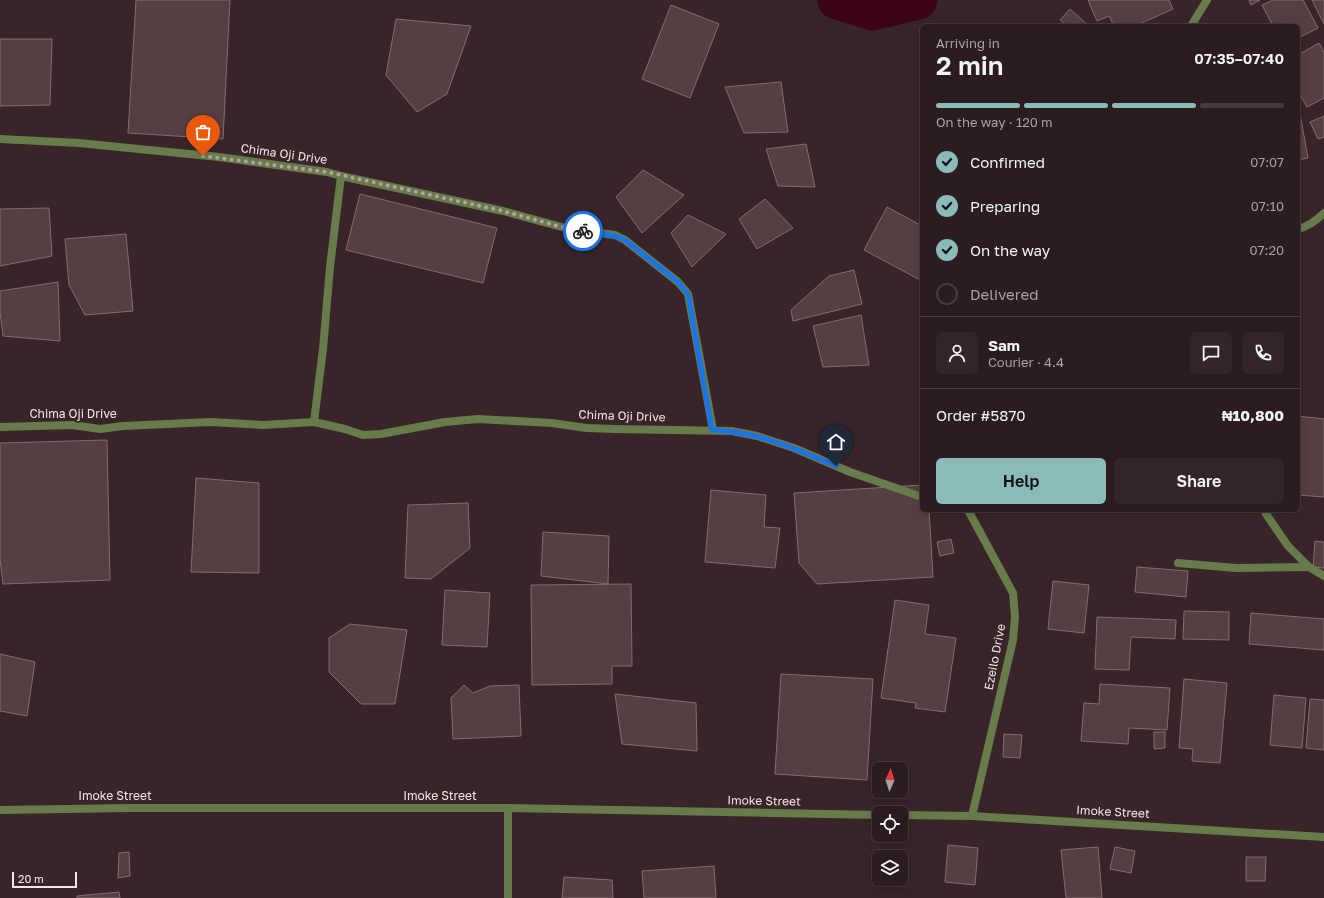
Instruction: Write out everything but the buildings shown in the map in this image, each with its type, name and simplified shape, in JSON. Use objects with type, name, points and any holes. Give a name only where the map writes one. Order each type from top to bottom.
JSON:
[{"type":"street","points":[[1192,24],[1207,0]]},
{"type":"street","name":"Chima Oji Drive","points":[[0,139],[79,143],[219,157],[327,172],[342,176],[330,267],[323,349],[314,422]]},
{"type":"street","points":[[342,176],[503,211],[569,229],[615,236],[625,240],[678,282],[688,294],[712,430]]},
{"type":"street","points":[[1300,228],[1317,220],[1324,213]]},
{"type":"street","name":"Chima Oji Drive","points":[[0,427],[72,425],[100,429],[122,426],[211,422],[263,425],[314,422],[345,428],[363,435],[381,434],[445,422],[478,419],[586,428],[732,431],[757,436],[794,448],[850,472],[920,496]]},
{"type":"street","name":"Ezeilo Drive","points":[[967,512],[1013,593],[1015,617],[1013,640],[972,816]]},
{"type":"street","points":[[1266,514],[1288,546],[1309,567],[1324,576]]},
{"type":"street","points":[[1178,563],[1236,568],[1309,567]]},
{"type":"street","name":"Imoke Street","points":[[0,810],[131,808],[508,808],[872,814]]},
{"type":"street","points":[[508,808],[508,898]]},
{"type":"street","name":"Imoke Street","points":[[908,815],[972,816],[1324,837]]},
{"type":"waterway","points":[[837,0],[872,11],[918,0]]},
{"type":"way so far","points":[[203,156],[327,172],[503,211],[569,229],[583,231]]},
{"type":"route","points":[[583,231],[615,236],[625,240],[678,282],[688,294],[712,430],[732,431],[757,436],[794,448],[836,466]]}]
